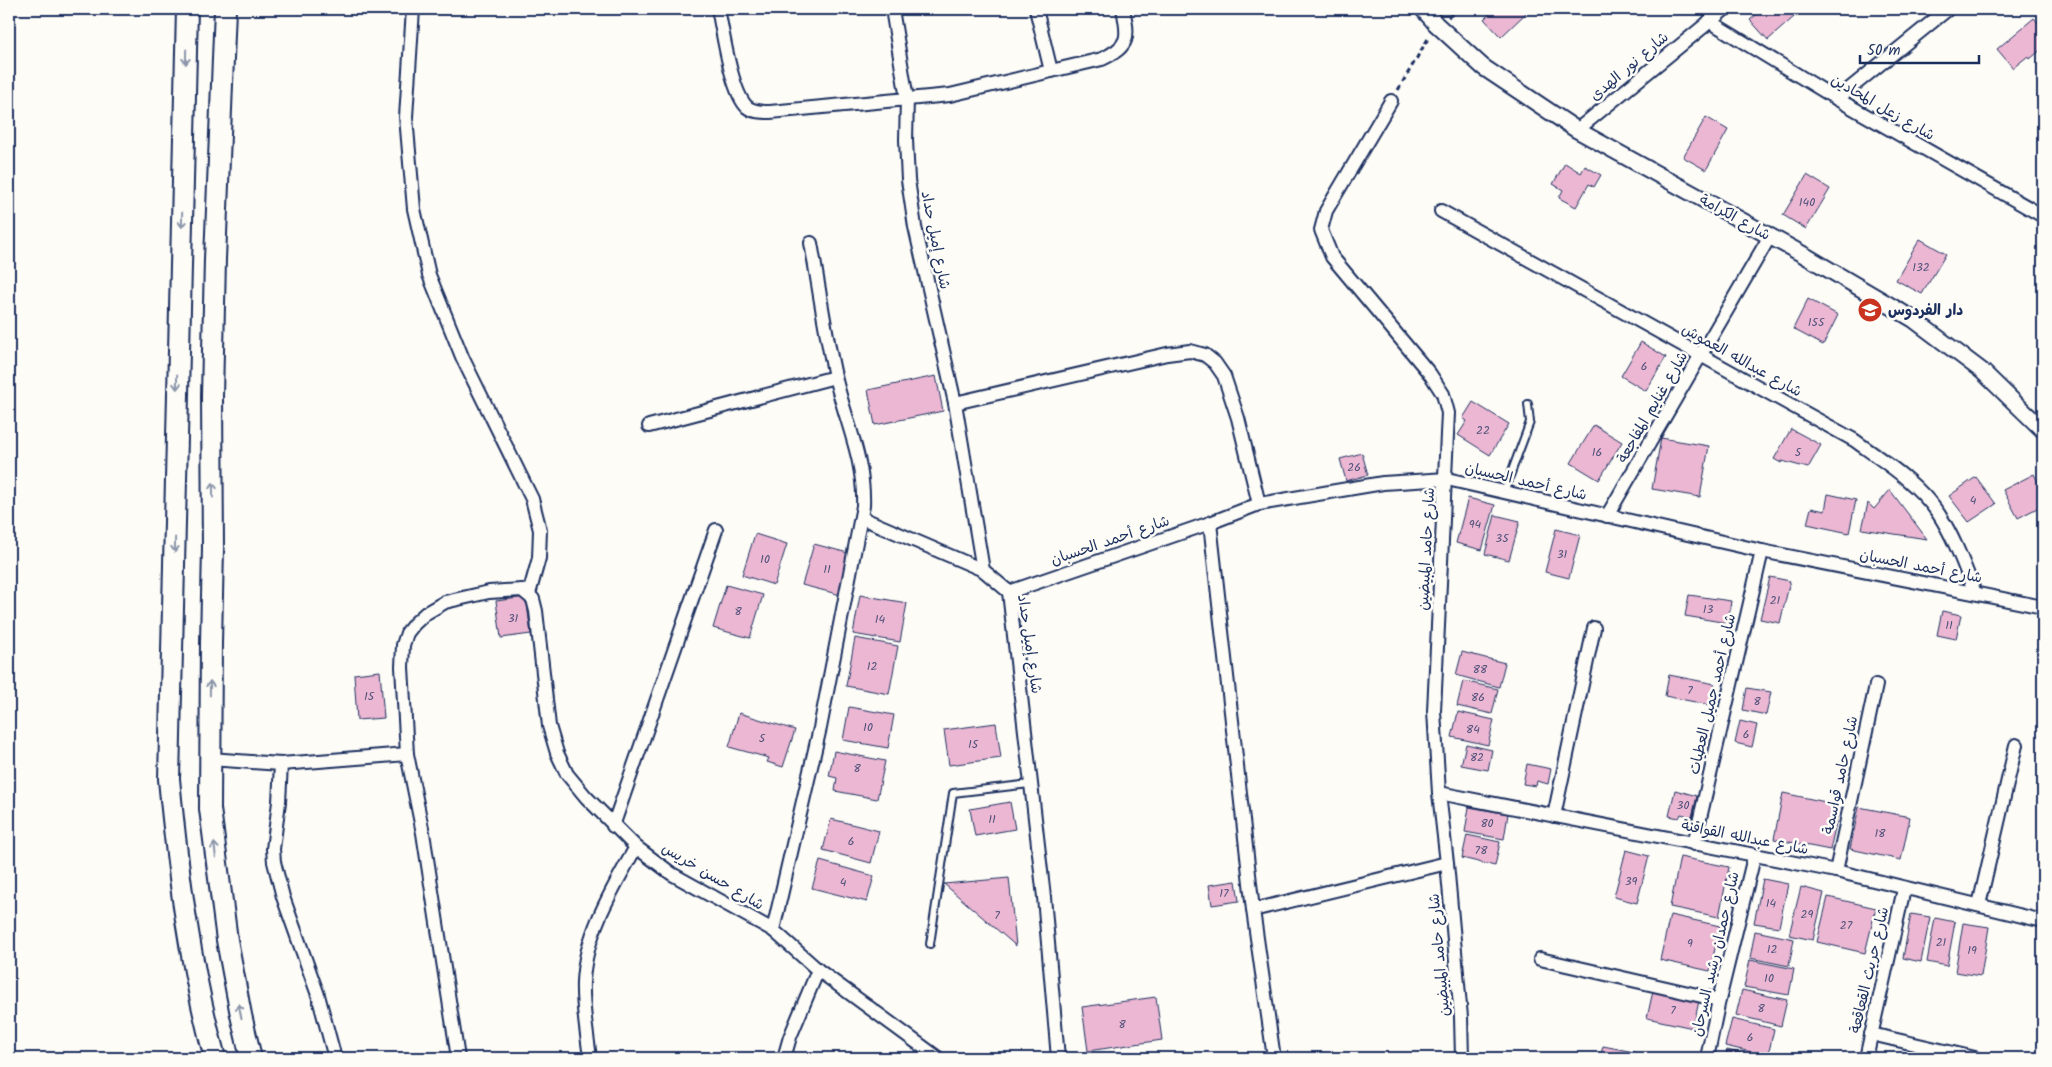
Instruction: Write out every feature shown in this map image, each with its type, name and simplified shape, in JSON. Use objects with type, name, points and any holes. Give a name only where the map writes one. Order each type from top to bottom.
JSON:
[{"type":"highway","points":[[187,9],[169,779],[187,936],[206,1026],[215,1058]]},
{"type":"highway","points":[[226,11],[214,308],[210,809],[220,890],[240,1016],[251,1058]]},
{"type":"street","points":[[413,9],[406,117],[414,209],[429,275],[463,360],[532,499],[540,530],[539,558],[529,594],[522,590],[508,590],[445,602],[414,624],[407,633],[403,645],[402,666],[407,754],[423,833],[458,1058]]},
{"type":"street","points":[[718,9],[736,88],[743,102],[749,108],[770,112],[950,95],[1102,59],[1117,52],[1124,45],[1127,37],[1127,26],[1123,9]]},
{"type":"street","name":"شارع إميل حداد","points":[[892,9],[907,99],[906,140],[908,180],[914,218],[955,404],[983,570],[1009,592],[1044,898],[1058,1058]]},
{"type":"street","points":[[1036,9],[1051,71]]},
{"type":"street","name":"شارع الكرامة","points":[[1423,9],[1436,24],[1483,67],[1577,130],[1770,236],[1913,319],[1982,371],[2043,430]]},
{"type":"street","name":"شارع نور الهدى","points":[[1577,130],[1725,9]]},
{"type":"street","points":[[1837,99],[1948,9]]},
{"type":"street","name":"شارع زعل المحادين","points":[[1709,22],[1837,99],[2043,216]]},
{"type":"street","name":"شارع حامد المبيضين","points":[[1392,101],[1326,211],[1322,220],[1321,230],[1332,258],[1430,374],[1444,394],[1448,413],[1447,479],[1434,711],[1439,793],[1461,1017],[1462,1058]]},
{"type":"street","name":"شارع عبدالله العموش","points":[[1441,211],[1854,440],[1916,488],[1937,511],[1952,536],[1974,593]]},
{"type":"street","name":"شارع غنايم المفاجعة","points":[[1608,516],[1770,236]]},
{"type":"street","points":[[773,930],[820,728],[862,518],[864,489],[860,461],[835,377],[811,243]]},
{"type":"street","points":[[955,404],[1167,354],[1190,351],[1205,355],[1215,363],[1224,376],[1238,418],[1259,504]]},
{"type":"street","points":[[649,426],[835,377]]},
{"type":"street","name":"شارع أحمد الحسبان","points":[[1009,592],[1210,523],[1259,504],[1383,484],[1447,479],[1762,551],[2043,607]]},
{"type":"street","points":[[862,518],[983,570]]},
{"type":"street","points":[[1210,523],[1253,910],[1274,1058]]},
{"type":"street","points":[[613,826],[716,530]]},
{"type":"street","name":"شارع أحمد جميل العطيات","points":[[1694,844],[1762,551]]},
{"type":"street","name":"شارع حسن خريس","points":[[529,594],[536,611],[545,700],[557,753],[567,774],[586,797],[636,847],[672,874],[773,930],[818,970],[938,1058]]},
{"type":"street","points":[[1554,816],[1594,628]]},
{"type":"street","name":"شارع حامد قواسمة","points":[[1836,872],[1876,685]]},
{"type":"street","points":[[1979,905],[2016,745]]},
{"type":"street","points":[[210,759],[281,764],[407,754]]},
{"type":"street","points":[[281,764],[279,802],[273,849],[274,862],[283,897],[318,995],[335,1058]]},
{"type":"street","name":"شارع عبدالله القواقنة","points":[[1439,793],[1836,872],[2043,921]]},
{"type":"street","points":[[590,1058],[583,982],[587,957],[594,932],[611,893],[636,847]]},
{"type":"street","name":"شارع حمدان رشيد السرحان","points":[[1707,1058],[1719,1000],[1754,857]]},
{"type":"street","points":[[1253,910],[1447,863]]},
{"type":"street","name":"شارع حريث القعاقعة","points":[[1866,1058],[1904,889]]},
{"type":"street","points":[[1540,959],[1719,1000]]},
{"type":"street","points":[[784,1058],[790,1036],[818,970]]},
{"type":"street","points":[[1871,1034],[1975,1058]]},
{"type":"lane","points":[[1504,492],[1530,422],[1528,404]]},
{"type":"lane","points":[[930,944],[953,793],[1030,784]]},
{"type":"path","points":[[1392,101],[1436,24]]},
{"type":"building","points":[[1495,9],[1521,9],[1526,13],[1501,37],[1484,19]]},
{"type":"building","points":[[1763,9],[1803,9],[1768,40],[1750,20]]},
{"type":"building","points":[[2034,18],[2043,29],[2043,48],[2030,59],[2028,56],[2013,68],[1997,49]]},
{"type":"building","points":[[1706,117],[1728,130],[1706,170],[1683,157]]},
{"type":"building","points":[[1565,163],[1581,173],[1585,166],[1601,175],[1594,187],[1589,184],[1576,207],[1559,198],[1563,190],[1553,184]]},
{"type":"building","points":[[1807,175],[1830,189],[1806,229],[1783,215]]},
{"type":"building","points":[[1920,239],[1946,254],[1922,294],[1896,280]]},
{"type":"building","points":[[1808,299],[1838,315],[1823,345],[1793,329]]},
{"type":"building","points":[[1641,342],[1666,357],[1646,391],[1621,376]]},
{"type":"building","points":[[936,376],[943,411],[875,425],[868,390]]},
{"type":"building","points":[[1473,402],[1509,424],[1490,455],[1458,435],[1467,421],[1463,418]]},
{"type":"building","points":[[1594,425],[1622,442],[1599,480],[1571,463]]},
{"type":"building","points":[[1791,429],[1821,445],[1808,468],[1782,461],[1781,463],[1774,459]]},
{"type":"building","points":[[1661,438],[1709,446],[1700,497],[1652,489]]},
{"type":"building","points":[[1362,453],[1368,475],[1346,481],[1340,459]]},
{"type":"building","points":[[2034,474],[2043,492],[2043,505],[2018,518],[2003,490]]},
{"type":"building","points":[[1976,477],[1996,504],[1969,522],[1949,496]]},
{"type":"building","points":[[1890,490],[1927,539],[1862,529],[1868,503],[1874,509]]},
{"type":"building","points":[[1828,494],[1856,500],[1849,533],[1807,524],[1811,508],[1825,511]]},
{"type":"building","points":[[1468,498],[1495,505],[1482,550],[1456,543]]},
{"type":"building","points":[[1495,515],[1520,521],[1509,560],[1485,554]]},
{"type":"building","points":[[1556,529],[1580,535],[1569,578],[1545,572]]},
{"type":"building","points":[[755,534],[787,544],[774,585],[742,575]]},
{"type":"building","points":[[814,544],[852,554],[841,595],[802,585]]},
{"type":"building","points":[[1770,577],[1790,581],[1780,623],[1760,619]]},
{"type":"building","points":[[726,585],[763,595],[750,638],[713,628]]},
{"type":"building","points":[[860,595],[907,603],[900,642],[853,634]]},
{"type":"building","points":[[1689,595],[1731,601],[1728,623],[1685,616]]},
{"type":"building","points":[[526,597],[531,634],[501,638],[496,601]]},
{"type":"building","points":[[1942,611],[1961,615],[1956,639],[1937,635]]},
{"type":"building","points":[[855,638],[898,646],[889,694],[846,686]]},
{"type":"building","points":[[1462,652],[1505,663],[1499,687],[1456,675]]},
{"type":"building","points":[[380,671],[384,718],[357,720],[354,674]]},
{"type":"building","points":[[1669,675],[1715,684],[1710,705],[1665,696]]},
{"type":"building","points":[[1463,681],[1498,689],[1492,714],[1457,706]]},
{"type":"building","points":[[1747,688],[1771,692],[1766,715],[1743,710]]},
{"type":"building","points":[[849,707],[894,715],[888,748],[843,740]]},
{"type":"building","points":[[1458,712],[1494,720],[1488,745],[1452,737]]},
{"type":"building","points":[[739,713],[795,730],[783,767],[767,762],[769,758],[729,747]]},
{"type":"building","points":[[1740,721],[1757,725],[1752,747],[1735,743]]},
{"type":"building","points":[[996,723],[1001,758],[949,765],[944,730]]},
{"type":"building","points":[[1466,744],[1492,750],[1488,770],[1461,765]]},
{"type":"building","points":[[834,751],[885,761],[877,799],[835,791],[837,778],[829,776]]},
{"type":"building","points":[[1527,764],[1551,769],[1548,784],[1537,781],[1536,786],[1523,784]]},
{"type":"building","points":[[1675,790],[1697,796],[1692,817],[1681,814],[1679,818],[1669,816]]},
{"type":"building","points":[[1783,793],[1840,805],[1830,850],[1774,839]]},
{"type":"building","points":[[1010,802],[1015,829],[975,836],[970,809]]},
{"type":"building","points":[[1469,807],[1508,814],[1504,839],[1465,832]]},
{"type":"building","points":[[1859,807],[1910,817],[1901,860],[1850,849]]},
{"type":"building","points":[[831,819],[879,831],[871,863],[823,850]]},
{"type":"building","points":[[1467,835],[1500,842],[1495,866],[1462,858]]},
{"type":"building","points":[[1626,850],[1649,856],[1637,903],[1614,897]]},
{"type":"building","points":[[1680,857],[1729,867],[1719,917],[1670,907]]},
{"type":"building","points":[[820,861],[874,876],[867,902],[812,888]]},
{"type":"building","points":[[1009,878],[1016,946],[944,884]]},
{"type":"building","points":[[1763,879],[1788,884],[1779,927],[1754,923]]},
{"type":"building","points":[[1236,881],[1239,901],[1212,905],[1209,885]]},
{"type":"building","points":[[1801,887],[1824,893],[1813,940],[1789,935]]},
{"type":"building","points":[[1828,897],[1876,908],[1865,953],[1817,942]]},
{"type":"building","points":[[1911,914],[1930,917],[1921,962],[1903,958]]},
{"type":"building","points":[[1670,915],[1720,926],[1710,971],[1660,960]]},
{"type":"building","points":[[1935,918],[1955,922],[1947,966],[1927,962]]},
{"type":"building","points":[[1963,923],[1989,927],[1981,976],[1955,972]]},
{"type":"building","points":[[1755,931],[1794,939],[1789,966],[1750,958]]},
{"type":"building","points":[[1750,960],[1794,969],[1789,995],[1744,987]]},
{"type":"building","points":[[1742,990],[1787,1000],[1781,1026],[1736,1015]]},
{"type":"building","points":[[1653,991],[1699,1001],[1693,1028],[1647,1018]]},
{"type":"building","points":[[1156,997],[1162,1040],[1088,1051],[1082,1007]]},
{"type":"building","points":[[1732,1019],[1774,1029],[1768,1056],[1725,1046]]},
{"type":"building","points":[[1603,1046],[1634,1052],[1633,1058],[1600,1058]]},
{"type":"building","points":[[1727,1050],[1762,1058],[1725,1058]]},
{"type":"place","name":"دار الفردوس","points":[[1870,310]]}]
